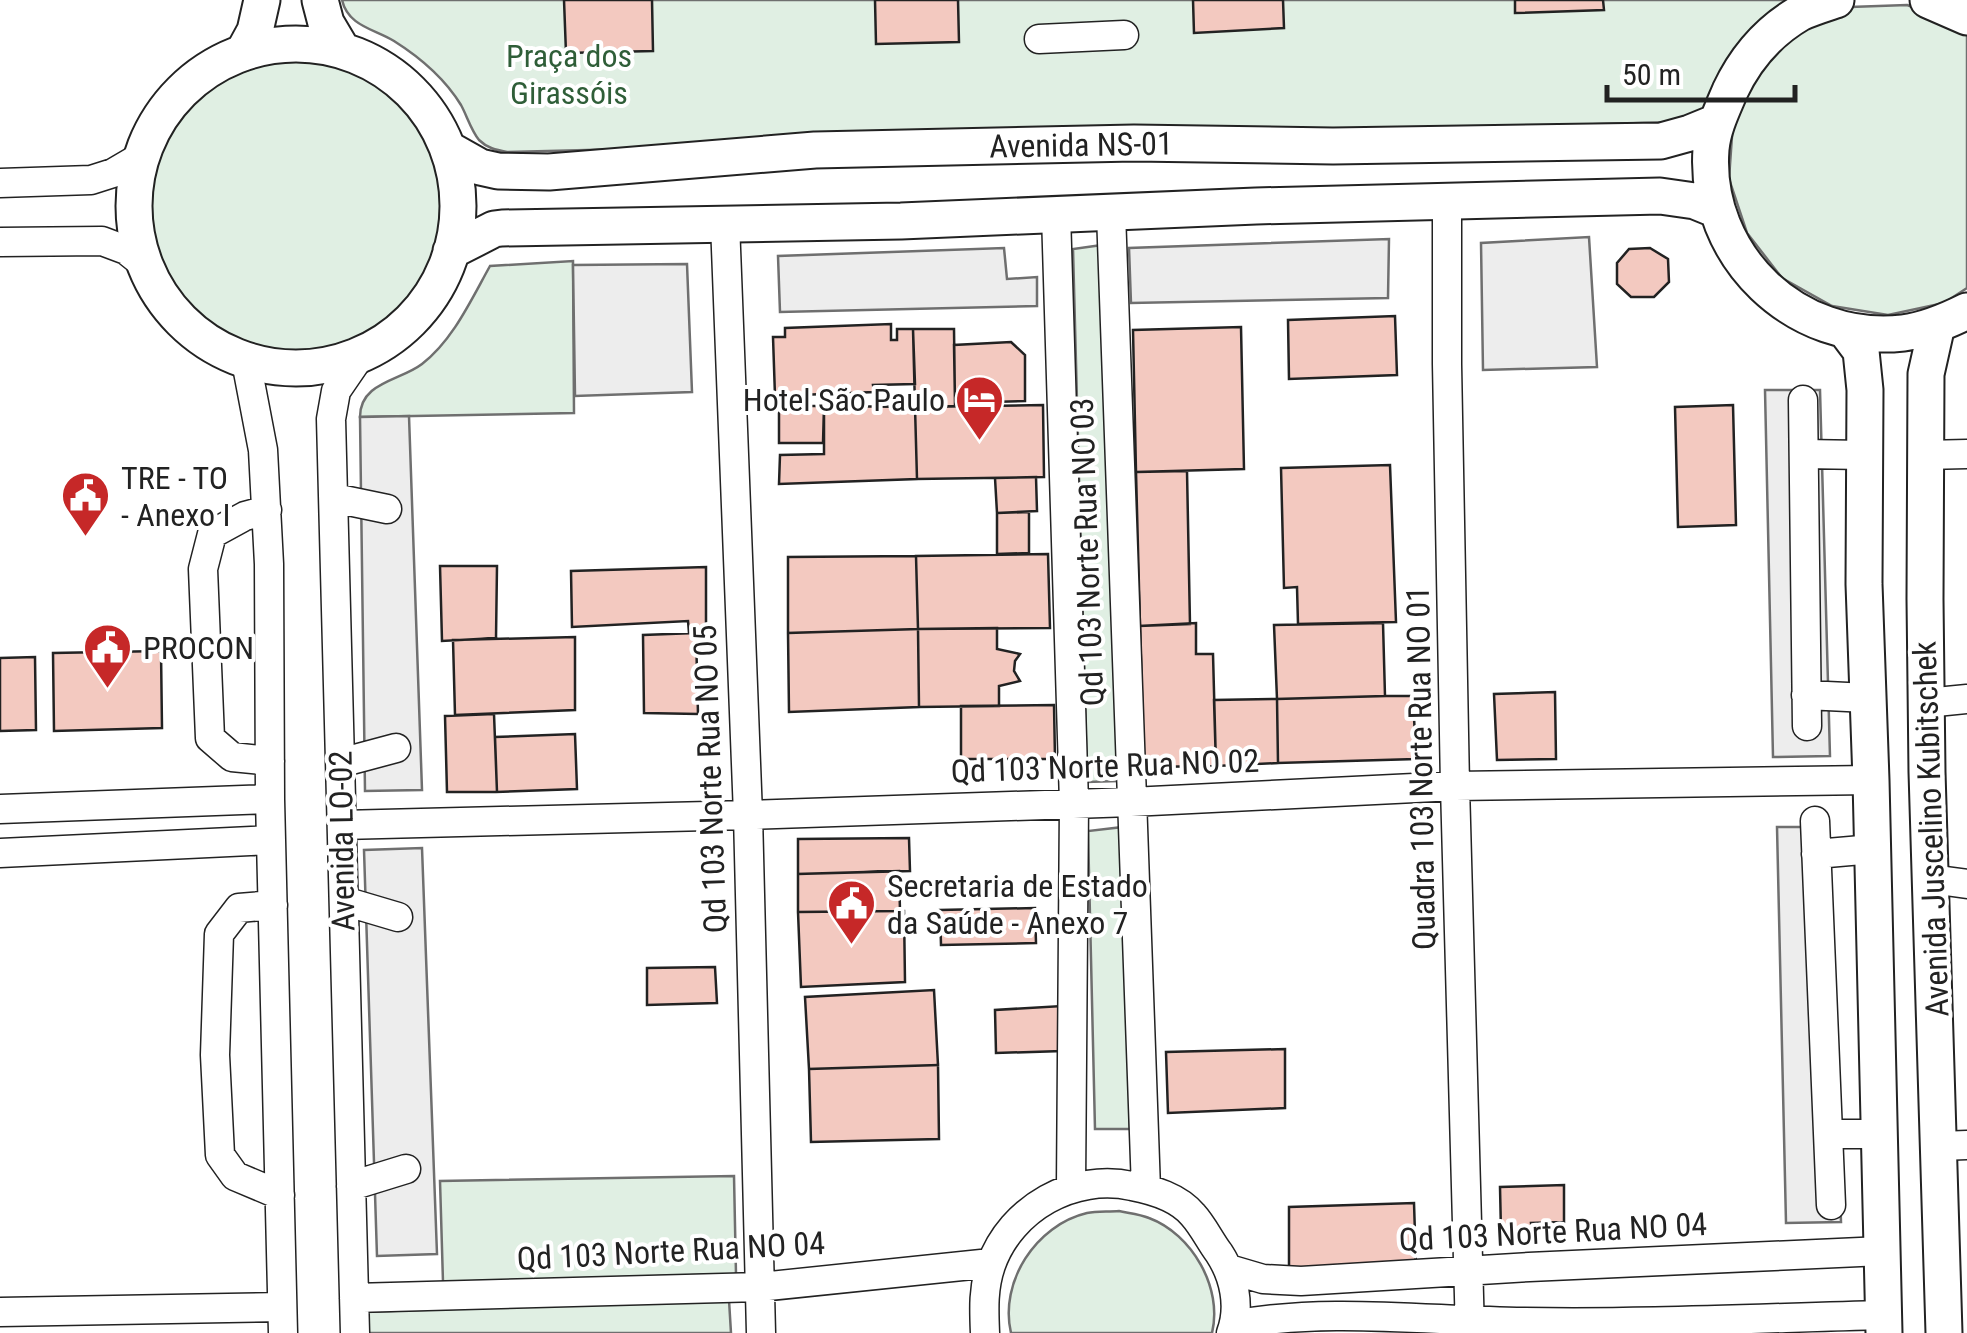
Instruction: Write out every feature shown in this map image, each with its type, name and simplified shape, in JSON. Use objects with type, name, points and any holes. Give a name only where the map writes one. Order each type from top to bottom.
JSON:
[{"type":"main road","points":[[243,52],[255,31],[262,0]]},
{"type":"main road","points":[[320,0],[327,26],[342,50]]},
{"type":"main road","points":[[1836,0],[1801,13],[1763,40],[1737,76],[1716,122],[1711,148],[1717,210],[1729,242],[1760,284],[1779,301],[1816,322],[1876,334],[1906,333],[1952,318]]},
{"type":"main road","points":[[1931,0],[1967,17]]},
{"type":"main road","points":[[284,44],[342,50],[372,62],[409,89],[430,114],[448,148],[458,193],[452,252],[440,282],[421,309],[398,332],[360,356],[303,369],[246,361],[213,346],[180,320],[160,294],[146,266],[134,214],[142,156],[155,126],[177,96],[214,66],[243,52],[284,44]]},
{"type":"main road","name":"Avenida NS-01","points":[[448,148],[472,164],[498,171],[550,172],[814,150],[1134,143],[1334,146],[1661,140],[1716,122]]},
{"type":"main road","name":"Avenida NS-01","points":[[452,252],[502,228],[901,220],[1660,196],[1695,200],[1717,210]]},
{"type":"main road","name":"Avenida Juscelino Kubitschek","points":[[1952,318],[1926,374],[1925,454],[1931,878],[1953,1145],[1952,1324]]},
{"type":"main road","name":"Avenida Juscelino Kubitschek","points":[[1846,331],[1862,351],[1864,390],[1864,584],[1884,1324]]},
{"type":"street","points":[[1039,39],[1124,35]]},
{"type":"street","points":[[0,183],[93,180],[142,156]]},
{"type":"street","name":"Quadra 103 Norte Rua NO 01","points":[[1446,202],[1455,786],[1470,1327]]},
{"type":"street","name":"Qd 103 Norte Rua NO 03","points":[[1111,213],[1146,1188]]},
{"type":"street","name":"Qd 103 Norte Rua NO 03","points":[[1056,214],[1074,803],[1071,1188]]},
{"type":"street","name":"Qd 103 Norte Rua NO 05","points":[[725,223],[748,815],[761,1333]]},
{"type":"street","points":[[0,242],[100,240],[126,250],[146,266]]},
{"type":"street","name":"Avenida LO-02","points":[[355,1333],[333,403],[339,386],[360,356]]},
{"type":"street","points":[[0,1312],[282,1320],[267,510],[264,450],[246,361]]},
{"type":"street","points":[[1803,400],[1807,726]]},
{"type":"street","points":[[1804,454],[1864,455]]},
{"type":"street","points":[[1925,454],[1967,454]]},
{"type":"street","points":[[334,498],[387,509]]},
{"type":"street","points":[[267,510],[245,516],[212,534],[203,570],[210,738],[232,757],[270,760]]},
{"type":"street","points":[[1806,695],[1868,698]]},
{"type":"street","points":[[1926,703],[1967,699]]},
{"type":"street","points":[[340,762],[396,748]]},
{"type":"street","name":"Qd 103 Norte Rua NO 02","points":[[342,825],[1131,802],[1455,786],[1872,780]]},
{"type":"street","points":[[0,809],[270,799]]},
{"type":"street","points":[[1815,821],[1830,1205]]},
{"type":"street","points":[[0,853],[272,840]]},
{"type":"street","points":[[1816,854],[1873,850]]},
{"type":"street","points":[[1931,878],[1967,884]]},
{"type":"street","points":[[344,901],[398,917]]},
{"type":"street","points":[[274,906],[240,908],[219,934],[215,1055],[220,1155],[235,1176],[280,1195]]},
{"type":"street","points":[[1828,1134],[1879,1134]]},
{"type":"street","points":[[351,1186],[406,1168]]},
{"type":"street","points":[[985,1333],[983,1300],[992,1263],[1013,1226],[1045,1199],[1071,1188],[1114,1182],[1168,1196],[1192,1213],[1229,1269],[1235,1298],[1232,1329],[1266,1319],[1303,1318],[1470,1327],[1526,1322],[1884,1324]]},
{"type":"street","name":"Qd 103 Norte Rua NO 04","points":[[1229,1269],[1264,1279],[1301,1282],[1469,1270],[1882,1252]]},
{"type":"street","name":"Qd 103 Norte Rua NO 04","points":[[354,1298],[760,1287],[992,1263]]},
{"type":"green space","name":"Praça dos Girassóis","points":[[342,0],[1802,0],[1717,103],[1682,122],[507,152],[479,140],[455,95],[440,78],[394,41],[356,21]]},
{"type":"green space","points":[[1907,5],[1967,30],[1967,288],[1944,303],[1888,315],[1832,306],[1782,278],[1747,233],[1729,179],[1733,122],[1757,69],[1798,30],[1850,7]]},
{"type":"green space","points":[[297,60],[353,71],[378,84],[400,103],[419,125],[432,150],[443,206],[432,262],[419,287],[400,309],[378,328],[353,341],[297,352],[241,341],[216,328],[194,309],[175,287],[162,262],[151,206],[162,150],[175,125],[194,103],[216,84],[241,71]]},
{"type":"green space","points":[[1102,245],[1118,781],[1087,782],[1073,249]]},
{"type":"green space","points":[[573,261],[574,413],[360,417],[362,405],[374,389],[422,364],[443,343],[490,266]]},
{"type":"green space","points":[[1123,827],[1130,1129],[1095,1129],[1088,831]]},
{"type":"green space","points":[[734,1176],[736,1274],[443,1282],[440,1181]]},
{"type":"green space","points":[[1119,1211],[1165,1226],[1191,1250],[1213,1298],[1212,1333],[1011,1333],[1009,1314],[1016,1276],[1037,1243],[1069,1220],[1087,1213]]},
{"type":"green space","points":[[729,1300],[731,1333],[361,1333],[360,1312]]},
{"type":"shaded area","points":[[1589,237],[1597,367],[1483,370],[1481,243]]},
{"type":"shaded area","points":[[1389,239],[1388,298],[1131,303],[1129,248]]},
{"type":"shaded area","points":[[1004,248],[1007,279],[1037,277],[1037,306],[780,312],[778,256]]},
{"type":"shaded area","points":[[687,264],[692,392],[575,396],[573,265]]},
{"type":"shaded area","points":[[1765,390],[1820,390],[1830,756],[1773,757]]},
{"type":"shaded area","points":[[409,416],[422,790],[365,791],[360,417]]},
{"type":"shaded area","points":[[1777,827],[1827,827],[1841,1222],[1786,1223]]},
{"type":"shaded area","points":[[422,848],[437,1254],[377,1256],[364,850]]},
{"type":"building","points":[[564,0],[652,0],[653,51],[566,53]]},
{"type":"building","points":[[875,0],[958,0],[959,42],[876,44]]},
{"type":"building","points":[[1193,0],[1283,0],[1284,28],[1194,33]]},
{"type":"building","points":[[1515,0],[1603,0],[1604,10],[1515,13]]},
{"type":"building","points":[[1650,248],[1668,259],[1669,282],[1654,297],[1631,297],[1617,284],[1617,263],[1629,249]]},
{"type":"building","points":[[1395,316],[1397,375],[1289,379],[1288,320]]},
{"type":"building","points":[[891,324],[891,340],[897,340],[897,329],[913,329],[915,384],[873,385],[874,392],[775,396],[773,337],[785,337],[785,328]]},
{"type":"building","points":[[1241,327],[1244,469],[1136,472],[1133,330]]},
{"type":"building","points":[[913,329],[954,329],[955,406],[915,407]]},
{"type":"building","points":[[1011,342],[1025,355],[1025,401],[955,403],[954,345]]},
{"type":"building","name":"Hotel São Paulo","points":[[1043,405],[1044,477],[917,479],[915,407]]},
{"type":"building","points":[[1733,405],[1736,525],[1678,527],[1675,407]]},
{"type":"building","points":[[779,406],[824,406],[823,443],[779,443]]},
{"type":"building","points":[[824,406],[915,407],[917,479],[779,484],[780,455],[824,454]]},
{"type":"building","points":[[1390,465],[1396,622],[1298,624],[1297,587],[1284,588],[1281,468]]},
{"type":"building","points":[[1187,471],[1190,624],[1140,626],[1136,472]]},
{"type":"building","points":[[1036,477],[1037,511],[997,513],[995,478]]},
{"type":"building","points":[[1029,512],[1029,553],[997,554],[997,513]]},
{"type":"building","points":[[1048,554],[1050,628],[918,629],[916,556]]},
{"type":"building","points":[[916,556],[918,629],[788,633],[788,557]]},
{"type":"building","points":[[440,566],[497,566],[496,638],[442,641]]},
{"type":"building","points":[[706,567],[706,632],[689,633],[688,621],[572,627],[571,571]]},
{"type":"building","points":[[1196,623],[1196,654],[1213,654],[1216,766],[1144,767],[1140,626]]},
{"type":"building","points":[[1383,623],[1385,696],[1277,699],[1274,625]]},
{"type":"building","points":[[997,628],[997,649],[1020,654],[1014,671],[1020,681],[999,686],[999,706],[919,707],[918,629]]},
{"type":"building","points":[[918,629],[919,707],[789,712],[788,633]]},
{"type":"building","points":[[696,633],[698,714],[644,713],[643,635]]},
{"type":"building","points":[[575,637],[575,710],[455,715],[453,640]]},
{"type":"building","name":"PROCON","points":[[161,651],[162,728],[54,731],[53,653]]},
{"type":"building","points":[[35,657],[36,730],[0,731],[0,658]]},
{"type":"building","points":[[1555,692],[1556,759],[1497,760],[1494,694]]},
{"type":"building","points":[[1413,696],[1416,759],[1278,763],[1277,699]]},
{"type":"building","points":[[1277,699],[1278,763],[1216,766],[1214,700]]},
{"type":"building","points":[[1054,705],[1055,759],[961,759],[961,706]]},
{"type":"building","points":[[494,714],[497,792],[447,792],[445,716]]},
{"type":"building","points":[[575,734],[577,789],[497,792],[495,737]]},
{"type":"building","points":[[909,838],[910,871],[798,874],[798,839]]},
{"type":"building","points":[[899,871],[900,911],[798,912],[798,874]]},
{"type":"building","points":[[1035,908],[1036,943],[941,945],[940,910]]},
{"type":"building","name":"Secretaria de Estado da Saúde - Anexo 7","points":[[904,911],[905,982],[801,987],[798,912]]},
{"type":"building","points":[[715,967],[717,1003],[647,1005],[647,968]]},
{"type":"building","points":[[934,990],[938,1065],[809,1069],[805,997]]},
{"type":"building","points":[[1062,1006],[1062,1051],[996,1053],[995,1010]]},
{"type":"building","points":[[1285,1049],[1285,1108],[1168,1113],[1166,1052]]},
{"type":"building","points":[[938,1065],[939,1139],[811,1142],[809,1069]]},
{"type":"building","points":[[1564,1185],[1564,1222],[1531,1223],[1532,1232],[1501,1232],[1500,1187]]},
{"type":"building","points":[[1414,1203],[1416,1265],[1289,1270],[1289,1207]]},
{"type":"place","name":"Hotel São Paulo","points":[[980,442]]},
{"type":"place","name":"TRE - TO - Anexo I","points":[[86,538]]},
{"type":"place","name":"PROCON","points":[[108,690]]},
{"type":"place","name":"Secretaria de Estado da Saúde - Anexo 7","points":[[852,946]]}]
